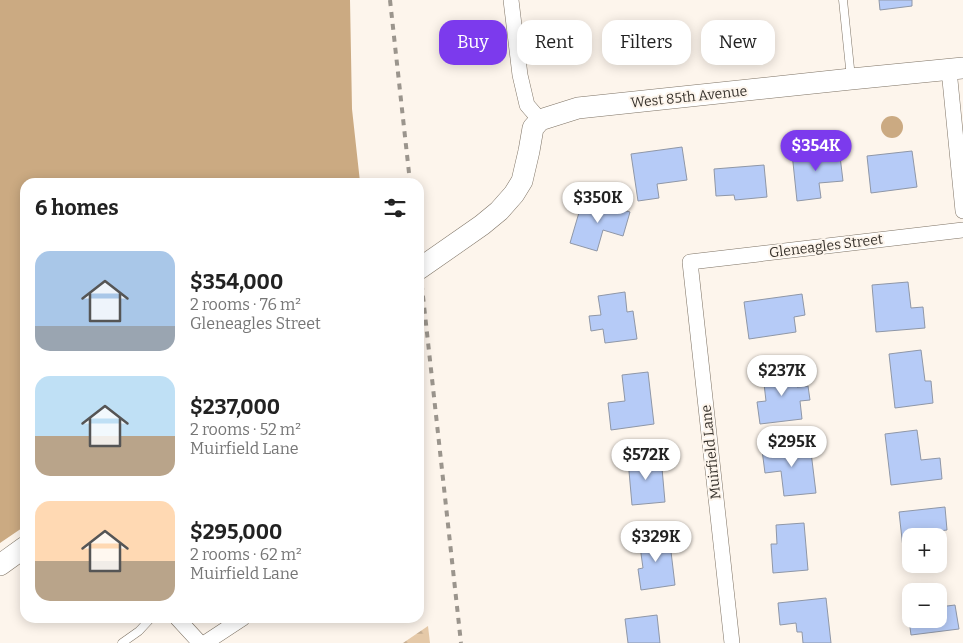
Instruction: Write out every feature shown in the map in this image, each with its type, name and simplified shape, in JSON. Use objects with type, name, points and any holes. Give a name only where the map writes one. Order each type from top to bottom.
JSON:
[{"type":"street","points":[[424,266],[499,211],[514,194],[522,181],[533,128],[540,120],[527,105],[520,75],[512,0]]},
{"type":"street","points":[[956,69],[963,210]]},
{"type":"street","name":"West 85th Avenue","points":[[540,120],[578,108],[956,69]]},
{"type":"street","name":"Gleneagles Street","points":[[690,262],[963,230]]},
{"type":"street","name":"Muirfield Lane","points":[[690,262],[732,643]]},
{"type":"street","points":[[0,565],[20,551]]},
{"type":"street","points":[[182,623],[200,643]]},
{"type":"street","points":[[206,643],[236,623]]},
{"type":"lane","points":[[843,0],[851,79]]},
{"type":"lane","points":[[122,643],[145,623]]},
{"type":"green space","points":[[428,626],[430,643],[403,643]]},
{"type":"shaded area","points":[[0,0],[350,0],[352,109],[360,178],[20,178],[20,529],[0,543]]},
{"type":"shaded area","points":[[892,116],[900,119],[903,127],[900,135],[892,138],[884,135],[881,127],[884,119]]},
{"type":"building","points":[[879,0],[912,0],[912,6],[880,10]]},
{"type":"building","points":[[682,147],[687,180],[657,184],[659,198],[638,201],[631,154]]},
{"type":"building","points":[[839,148],[843,181],[819,183],[821,198],[797,201],[792,153]]},
{"type":"building","points":[[912,151],[917,187],[871,193],[867,156]]},
{"type":"building","points":[[764,165],[767,197],[735,200],[734,195],[716,196],[714,169]]},
{"type":"building","points":[[583,199],[630,212],[623,236],[603,230],[597,251],[570,243]]},
{"type":"building","points":[[908,282],[911,308],[923,307],[925,328],[876,332],[872,285]]},
{"type":"building","points":[[625,292],[627,312],[633,311],[637,339],[605,343],[603,329],[591,331],[589,316],[601,315],[598,296]]},
{"type":"building","points":[[802,294],[805,315],[794,317],[796,332],[749,339],[744,302]]},
{"type":"building","points":[[921,350],[925,381],[931,381],[933,403],[895,408],[889,354]]},
{"type":"building","points":[[794,366],[797,387],[808,386],[810,400],[800,401],[802,419],[760,424],[757,402],[766,401],[763,375],[777,373],[777,367]]},
{"type":"building","points":[[648,372],[654,424],[611,430],[608,403],[625,401],[622,375]]},
{"type":"building","points":[[917,430],[921,460],[940,458],[942,479],[891,485],[885,434]]},
{"type":"building","points":[[810,444],[816,493],[784,496],[781,471],[765,473],[762,450]]},
{"type":"building","points":[[661,457],[665,502],[632,505],[628,460]]},
{"type":"building","points":[[945,507],[947,528],[902,528],[902,539],[899,512]]},
{"type":"building","points":[[804,523],[808,570],[773,573],[771,544],[777,544],[776,525]]},
{"type":"building","points":[[669,535],[675,585],[641,590],[638,569],[643,568],[639,539]]},
{"type":"building","points":[[826,598],[831,643],[803,643],[802,632],[797,632],[796,623],[780,625],[778,603]]},
{"type":"building","points":[[955,605],[959,629],[911,635],[910,628],[947,628],[947,606]]},
{"type":"building","points":[[657,615],[660,643],[628,643],[625,619]]},
{"type":"railway","points":[[390,0],[410,178]]},
{"type":"railway","points":[[424,306],[461,643]]}]
